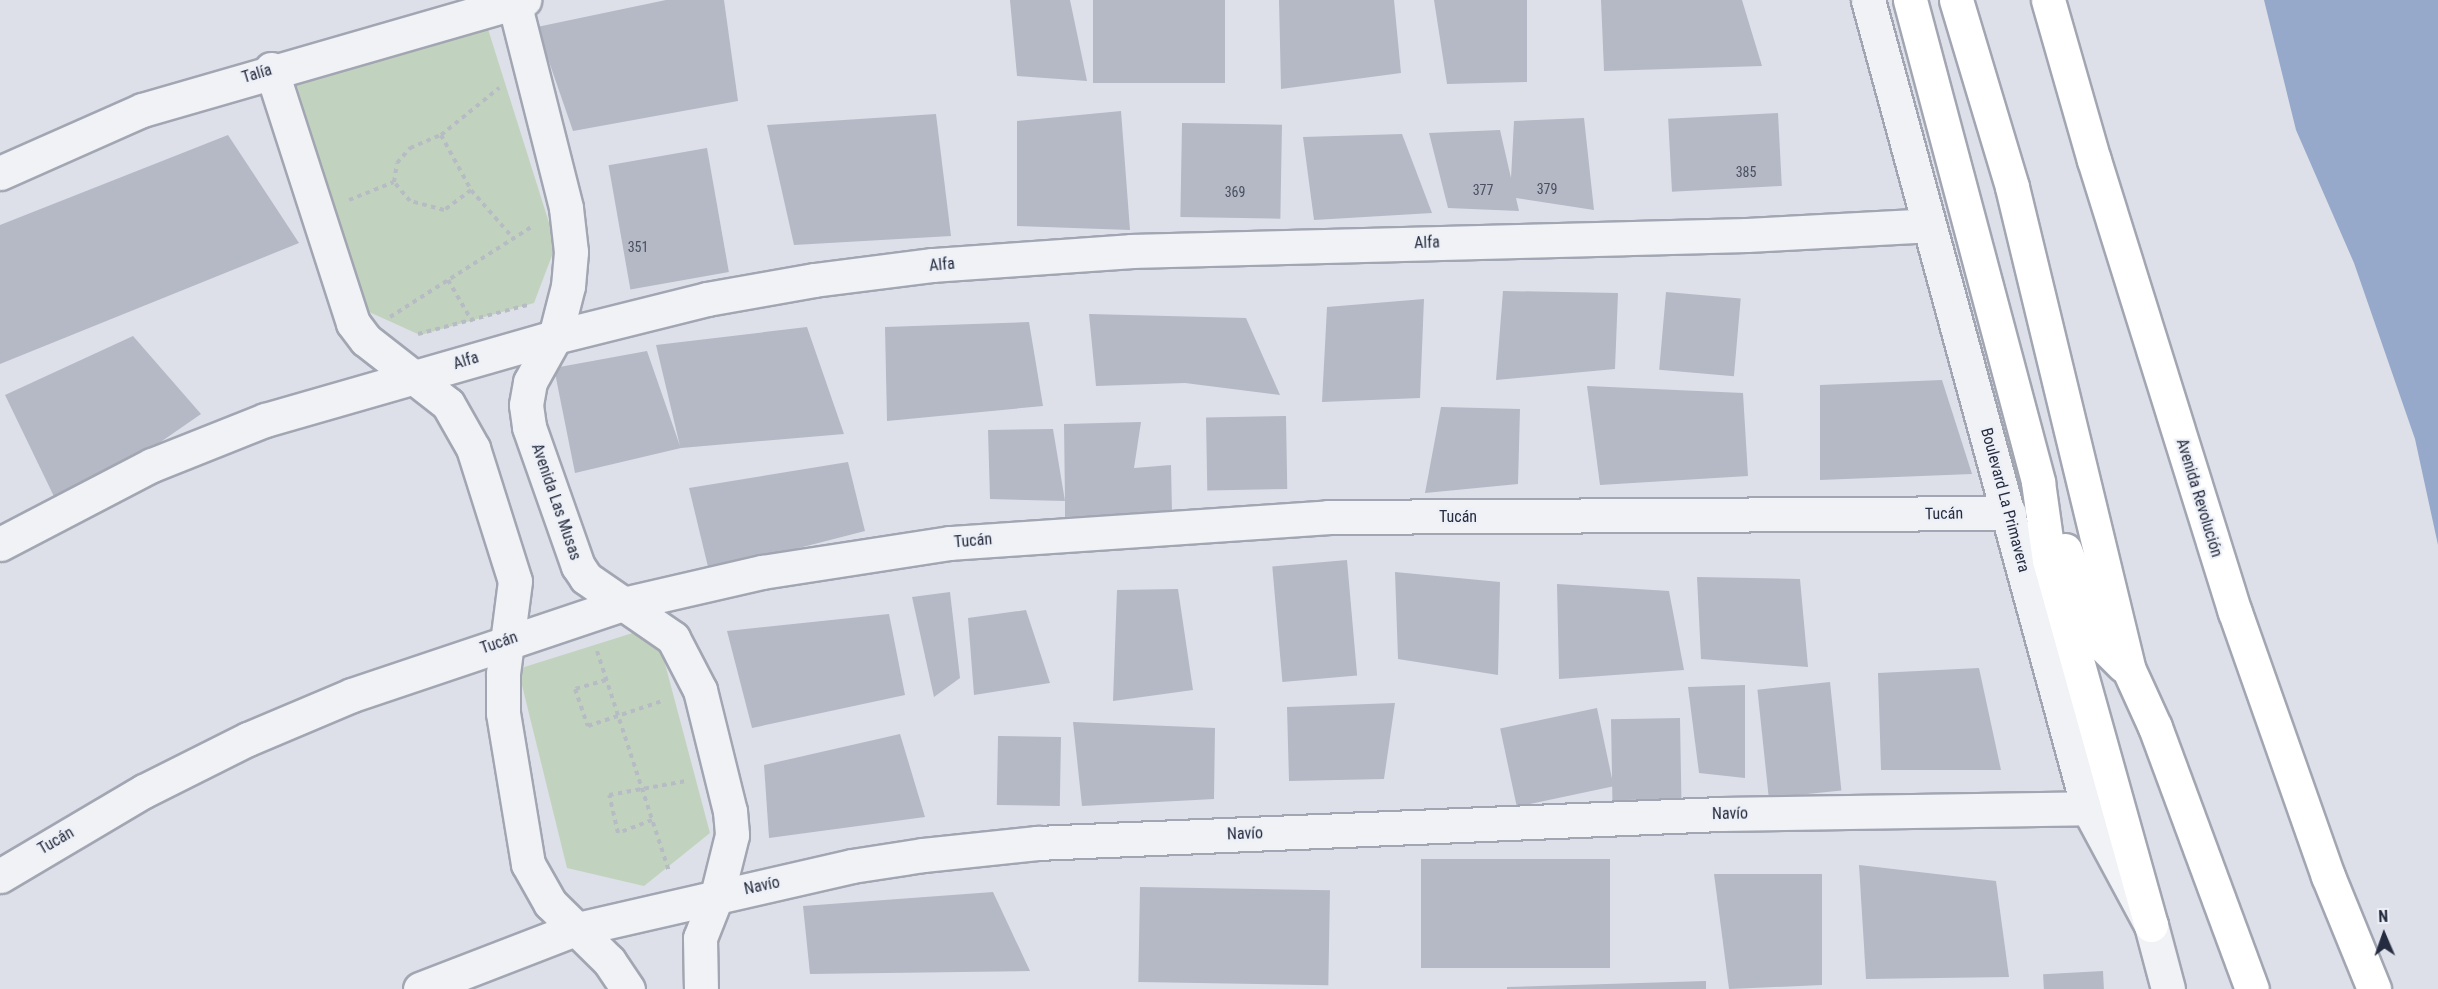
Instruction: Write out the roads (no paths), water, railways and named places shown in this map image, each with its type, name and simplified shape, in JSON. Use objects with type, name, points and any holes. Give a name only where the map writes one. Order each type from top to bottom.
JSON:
[{"type":"main road","points":[[1910,0],[2037,482],[2049,560],[2151,925]]},
{"type":"main road","points":[[1956,0],[2012,187],[2129,670],[2155,727],[2252,989]]},
{"type":"main road","name":"Avenida Revolución","points":[[2048,0],[2094,160],[2235,612],[2328,876],[2374,989]]},
{"type":"main road","points":[[2037,482],[2100,642],[2129,670]]},
{"type":"street","name":"Boulevard La Primavera","points":[[1868,0],[2010,513],[2088,808],[2151,925],[2168,989]]},
{"type":"street","name":"Talía","points":[[0,173],[142,110],[271,69],[519,1]]},
{"type":"street","name":"Avenida Las Musas","points":[[519,1],[566,208],[571,252],[568,286],[555,337],[530,382],[526,405],[529,427],[578,566],[586,578],[673,638],[700,690],[722,773],[732,836],[717,896],[700,938],[701,989]]},
{"type":"street","points":[[271,69],[321,212],[353,322],[366,340],[448,404],[477,458],[513,566],[515,581],[507,640],[503,712],[528,864],[538,886],[573,930],[609,961],[628,989]]},
{"type":"street","name":"Alfa","points":[[0,544],[162,461],[265,420],[555,337],[707,299],[814,280],[933,265],[1131,251],[1747,235],[1929,225]]},
{"type":"street","name":"Tucán","points":[[0,876],[144,791],[248,739],[352,694],[507,640],[623,604],[762,572],[950,543],[1073,532],[1328,517],[2010,513]]},
{"type":"street","name":"Navío","points":[[420,989],[573,930],[679,903],[852,866],[1037,843],[1720,814],[2088,808]]},
{"type":"water","points":[[2264,0],[2438,0],[2438,545],[2415,439],[2354,263],[2296,130]]}]
